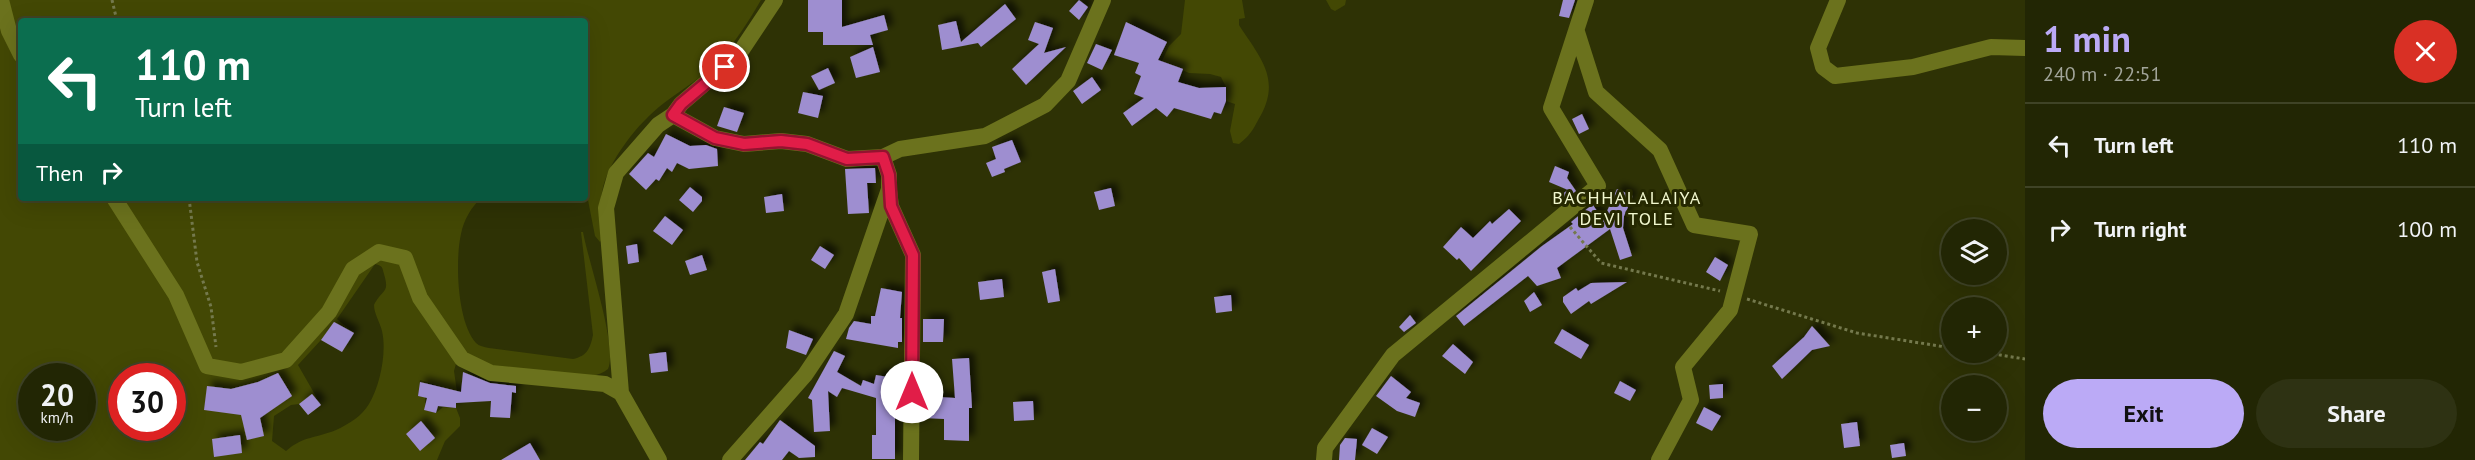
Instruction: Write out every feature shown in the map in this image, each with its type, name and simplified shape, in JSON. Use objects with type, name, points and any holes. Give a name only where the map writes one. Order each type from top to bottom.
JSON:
[{"type":"street","points":[[1,0],[9,31],[18,49]]},
{"type":"street","points":[[659,460],[621,393],[606,208],[616,173],[658,125],[673,115],[681,104],[739,54],[776,0]]},
{"type":"street","points":[[673,115],[715,138],[744,144],[781,141],[807,144],[847,159],[883,157],[900,149],[985,136],[1045,105],[1068,81],[1103,0]]},
{"type":"street","points":[[1324,460],[1325,448],[1394,355],[1598,186],[1551,108],[1586,0]]},
{"type":"street","points":[[1838,0],[1818,48],[1823,67],[1835,76],[1913,67],[1990,47],[2025,48]]},
{"type":"street","points":[[1577,32],[1596,92],[1660,150],[1694,225],[1750,234],[1730,310],[1683,367],[1691,400],[1659,460]]},
{"type":"street","points":[[883,157],[889,175],[891,206],[913,255],[911,460]]},
{"type":"street","points":[[730,460],[805,375],[846,314],[889,189]]},
{"type":"street","points":[[116,201],[176,295],[207,366],[219,366],[241,372],[286,360],[329,312],[352,269],[380,252],[405,258],[420,298],[462,359],[492,373],[605,384],[621,393]]},
{"type":"path","points":[[112,0],[116,18]]},
{"type":"path","points":[[189,201],[197,262],[211,307],[219,366]]},
{"type":"path","points":[[1561,217],[1601,263],[1734,295],[1857,333],[1941,346]]},
{"type":"path","points":[[2007,356],[2025,359]]},
{"type":"green space","points":[[0,0],[761,0],[742,31],[719,60],[654,111],[635,131],[618,155],[605,180],[602,192],[603,238],[600,242],[595,236],[588,200],[588,18],[18,18],[18,201],[478,201],[464,223],[458,259],[461,306],[470,333],[480,346],[573,359],[585,354],[593,335],[581,232],[583,232],[606,323],[610,358],[608,369],[595,376],[557,378],[535,376],[457,360],[454,371],[457,392],[444,391],[442,387],[420,380],[418,396],[425,397],[425,410],[436,413],[443,407],[456,408],[460,426],[445,441],[437,460],[0,460]],"holes":[[[375,264],[382,268],[386,288],[374,305],[382,331],[384,349],[382,369],[373,397],[363,412],[350,422],[329,433],[298,443],[286,451],[272,441],[274,416],[291,405],[299,404],[308,415],[321,405],[298,365],[321,340],[342,352],[354,333],[337,319]]]},
{"type":"green space","points":[[1185,0],[1242,0],[1245,18],[1239,19],[1239,25],[1260,57],[1268,78],[1269,90],[1267,102],[1254,128],[1239,144],[1233,143],[1230,131],[1235,104],[1226,101],[1226,87],[1221,77],[1189,73],[1162,61],[1169,46],[1181,34]]},
{"type":"green space","points":[[1326,0],[1346,0],[1345,5],[1335,11],[1331,9]]},
{"type":"building","points":[[808,0],[842,0],[842,27],[884,15],[888,30],[870,35],[873,45],[823,45],[823,32],[808,32]]},
{"type":"building","points":[[1079,0],[1088,7],[1079,20],[1069,11]]},
{"type":"building","points":[[1563,0],[1575,0],[1569,18],[1559,16]]},
{"type":"building","points":[[1005,4],[1016,19],[981,47],[978,43],[942,50],[938,25],[956,21],[961,42]]},
{"type":"building","points":[[1035,22],[1053,28],[1044,53],[1066,47],[1026,85],[1012,69],[1039,44],[1028,40]]},
{"type":"building","points":[[1126,22],[1167,42],[1158,60],[1183,69],[1178,82],[1199,88],[1226,87],[1226,101],[1221,114],[1214,112],[1211,119],[1174,108],[1167,117],[1156,108],[1132,126],[1123,113],[1144,98],[1134,94],[1141,76],[1135,73],[1139,63],[1114,55]]},
{"type":"building","points":[[1096,44],[1112,50],[1102,70],[1087,63]]},
{"type":"building","points":[[873,47],[880,72],[856,78],[850,57]]},
{"type":"building","points":[[828,68],[835,83],[819,90],[811,76]]},
{"type":"building","points":[[1092,77],[1101,90],[1082,104],[1073,91]]},
{"type":"building","points":[[803,92],[823,96],[818,118],[798,113]]},
{"type":"building","points":[[724,107],[744,113],[737,132],[717,126]]},
{"type":"building","points":[[1582,114],[1589,129],[1579,134],[1572,119]]},
{"type":"building","points":[[666,134],[690,146],[706,145],[717,149],[718,166],[689,169],[677,163],[672,172],[667,168],[659,181],[656,179],[646,190],[629,174],[648,153],[654,157]]},
{"type":"building","points":[[1012,140],[1021,162],[992,177],[986,163],[996,159],[992,147]]},
{"type":"building","points":[[1555,166],[1569,172],[1567,178],[1576,191],[1559,204],[1555,199],[1568,190],[1549,182]]},
{"type":"building","points":[[875,168],[876,183],[867,183],[869,213],[848,214],[845,169]]},
{"type":"building","points":[[690,187],[702,197],[702,201],[693,212],[679,200]]},
{"type":"building","points":[[1111,188],[1115,206],[1099,210],[1094,192]]},
{"type":"building","points":[[1617,189],[1633,196],[1624,216],[1623,228],[1632,256],[1620,260],[1610,229],[1557,268],[1561,278],[1537,286],[1528,276],[1464,326],[1456,316],[1542,246],[1573,224],[1571,222],[1588,208],[1593,205],[1603,220]]},
{"type":"building","points":[[782,194],[784,211],[766,213],[764,197]]},
{"type":"building","points":[[1509,209],[1521,221],[1471,271],[1459,258],[1457,260],[1443,247],[1461,227],[1473,238],[1490,221],[1492,224]]},
{"type":"building","points":[[665,216],[683,230],[672,245],[653,231]]},
{"type":"building","points":[[637,244],[639,262],[628,264],[626,246]]},
{"type":"building","points":[[820,246],[834,255],[825,269],[811,260]]},
{"type":"building","points":[[702,255],[707,270],[690,275],[685,261]]},
{"type":"building","points":[[1715,257],[1728,265],[1720,281],[1706,272]]},
{"type":"building","points":[[1055,269],[1060,301],[1048,303],[1042,272]]},
{"type":"building","points":[[1002,279],[1004,297],[980,300],[978,282]]},
{"type":"building","points":[[1627,282],[1591,304],[1589,301],[1571,314],[1563,302],[1563,297],[1576,288],[1578,291],[1591,283]]},
{"type":"building","points":[[881,288],[902,292],[900,318],[902,318],[902,342],[898,342],[898,348],[846,339],[854,321],[871,324],[871,316],[875,316]]},
{"type":"building","points":[[1534,292],[1542,305],[1530,312],[1524,301]]},
{"type":"building","points":[[1231,295],[1232,311],[1216,313],[1214,297]]},
{"type":"building","points":[[1410,315],[1416,323],[1404,332],[1399,327]]},
{"type":"building","points":[[923,319],[944,319],[943,342],[923,342]]},
{"type":"building","points":[[334,322],[354,333],[342,352],[321,340]]},
{"type":"building","points":[[1812,326],[1830,346],[1812,350],[1782,379],[1772,366],[1804,337]]},
{"type":"building","points":[[1562,329],[1589,345],[1581,359],[1554,343]]},
{"type":"building","points":[[789,330],[813,339],[806,355],[786,348]]},
{"type":"building","points":[[1453,344],[1473,362],[1465,374],[1442,356]]},
{"type":"building","points":[[834,351],[845,356],[837,372],[861,386],[863,380],[874,384],[876,375],[900,379],[897,395],[901,396],[901,418],[895,417],[895,459],[872,459],[872,435],[876,435],[876,398],[842,388],[837,397],[828,391],[830,431],[814,432],[812,400],[808,398]]},
{"type":"building","points":[[666,352],[668,371],[651,373],[649,354]]},
{"type":"building","points":[[969,358],[972,408],[969,408],[969,441],[944,440],[944,419],[922,418],[922,396],[955,398],[952,359]]},
{"type":"building","points":[[463,372],[490,383],[516,386],[516,393],[512,392],[510,418],[490,417],[491,401],[456,403],[456,408],[438,406],[436,413],[424,410],[427,398],[418,396],[420,382],[461,392]]},
{"type":"building","points":[[278,373],[292,396],[260,418],[264,436],[247,440],[241,415],[204,410],[207,386],[231,389],[258,382]]},
{"type":"building","points":[[1391,376],[1411,392],[1406,398],[1420,403],[1415,417],[1397,411],[1376,396]]},
{"type":"building","points":[[1620,381],[1636,390],[1630,401],[1614,393]]},
{"type":"building","points":[[1723,384],[1723,398],[1710,399],[1709,385]]},
{"type":"building","points":[[312,394],[321,405],[308,415],[299,404]]},
{"type":"building","points":[[1033,401],[1034,420],[1014,421],[1013,402]]},
{"type":"building","points":[[1704,407],[1721,416],[1712,431],[1696,423]]},
{"type":"building","points":[[780,420],[815,446],[815,457],[799,458],[789,451],[782,460],[745,460],[760,442],[763,444]]},
{"type":"building","points":[[421,421],[435,438],[420,451],[406,434]]},
{"type":"building","points":[[1857,422],[1860,446],[1844,448],[1841,424]]},
{"type":"building","points":[[1372,428],[1388,437],[1377,454],[1362,445]]},
{"type":"building","points":[[240,435],[242,453],[214,457],[212,439]]},
{"type":"building","points":[[1345,438],[1357,439],[1355,460],[1339,460],[1340,445]]},
{"type":"building","points":[[530,443],[540,460],[501,460]]},
{"type":"building","points":[[1904,443],[1906,456],[1892,458],[1890,445]]},
{"type":"district","name":"BACHHALALAIYA DEVI TOLE","points":[[1627,208]]},
{"type":"route","points":[[725,67],[681,104],[673,115],[715,138],[744,144],[781,141],[807,144],[847,159],[883,157],[889,175],[891,206],[913,255],[912,392]]}]
